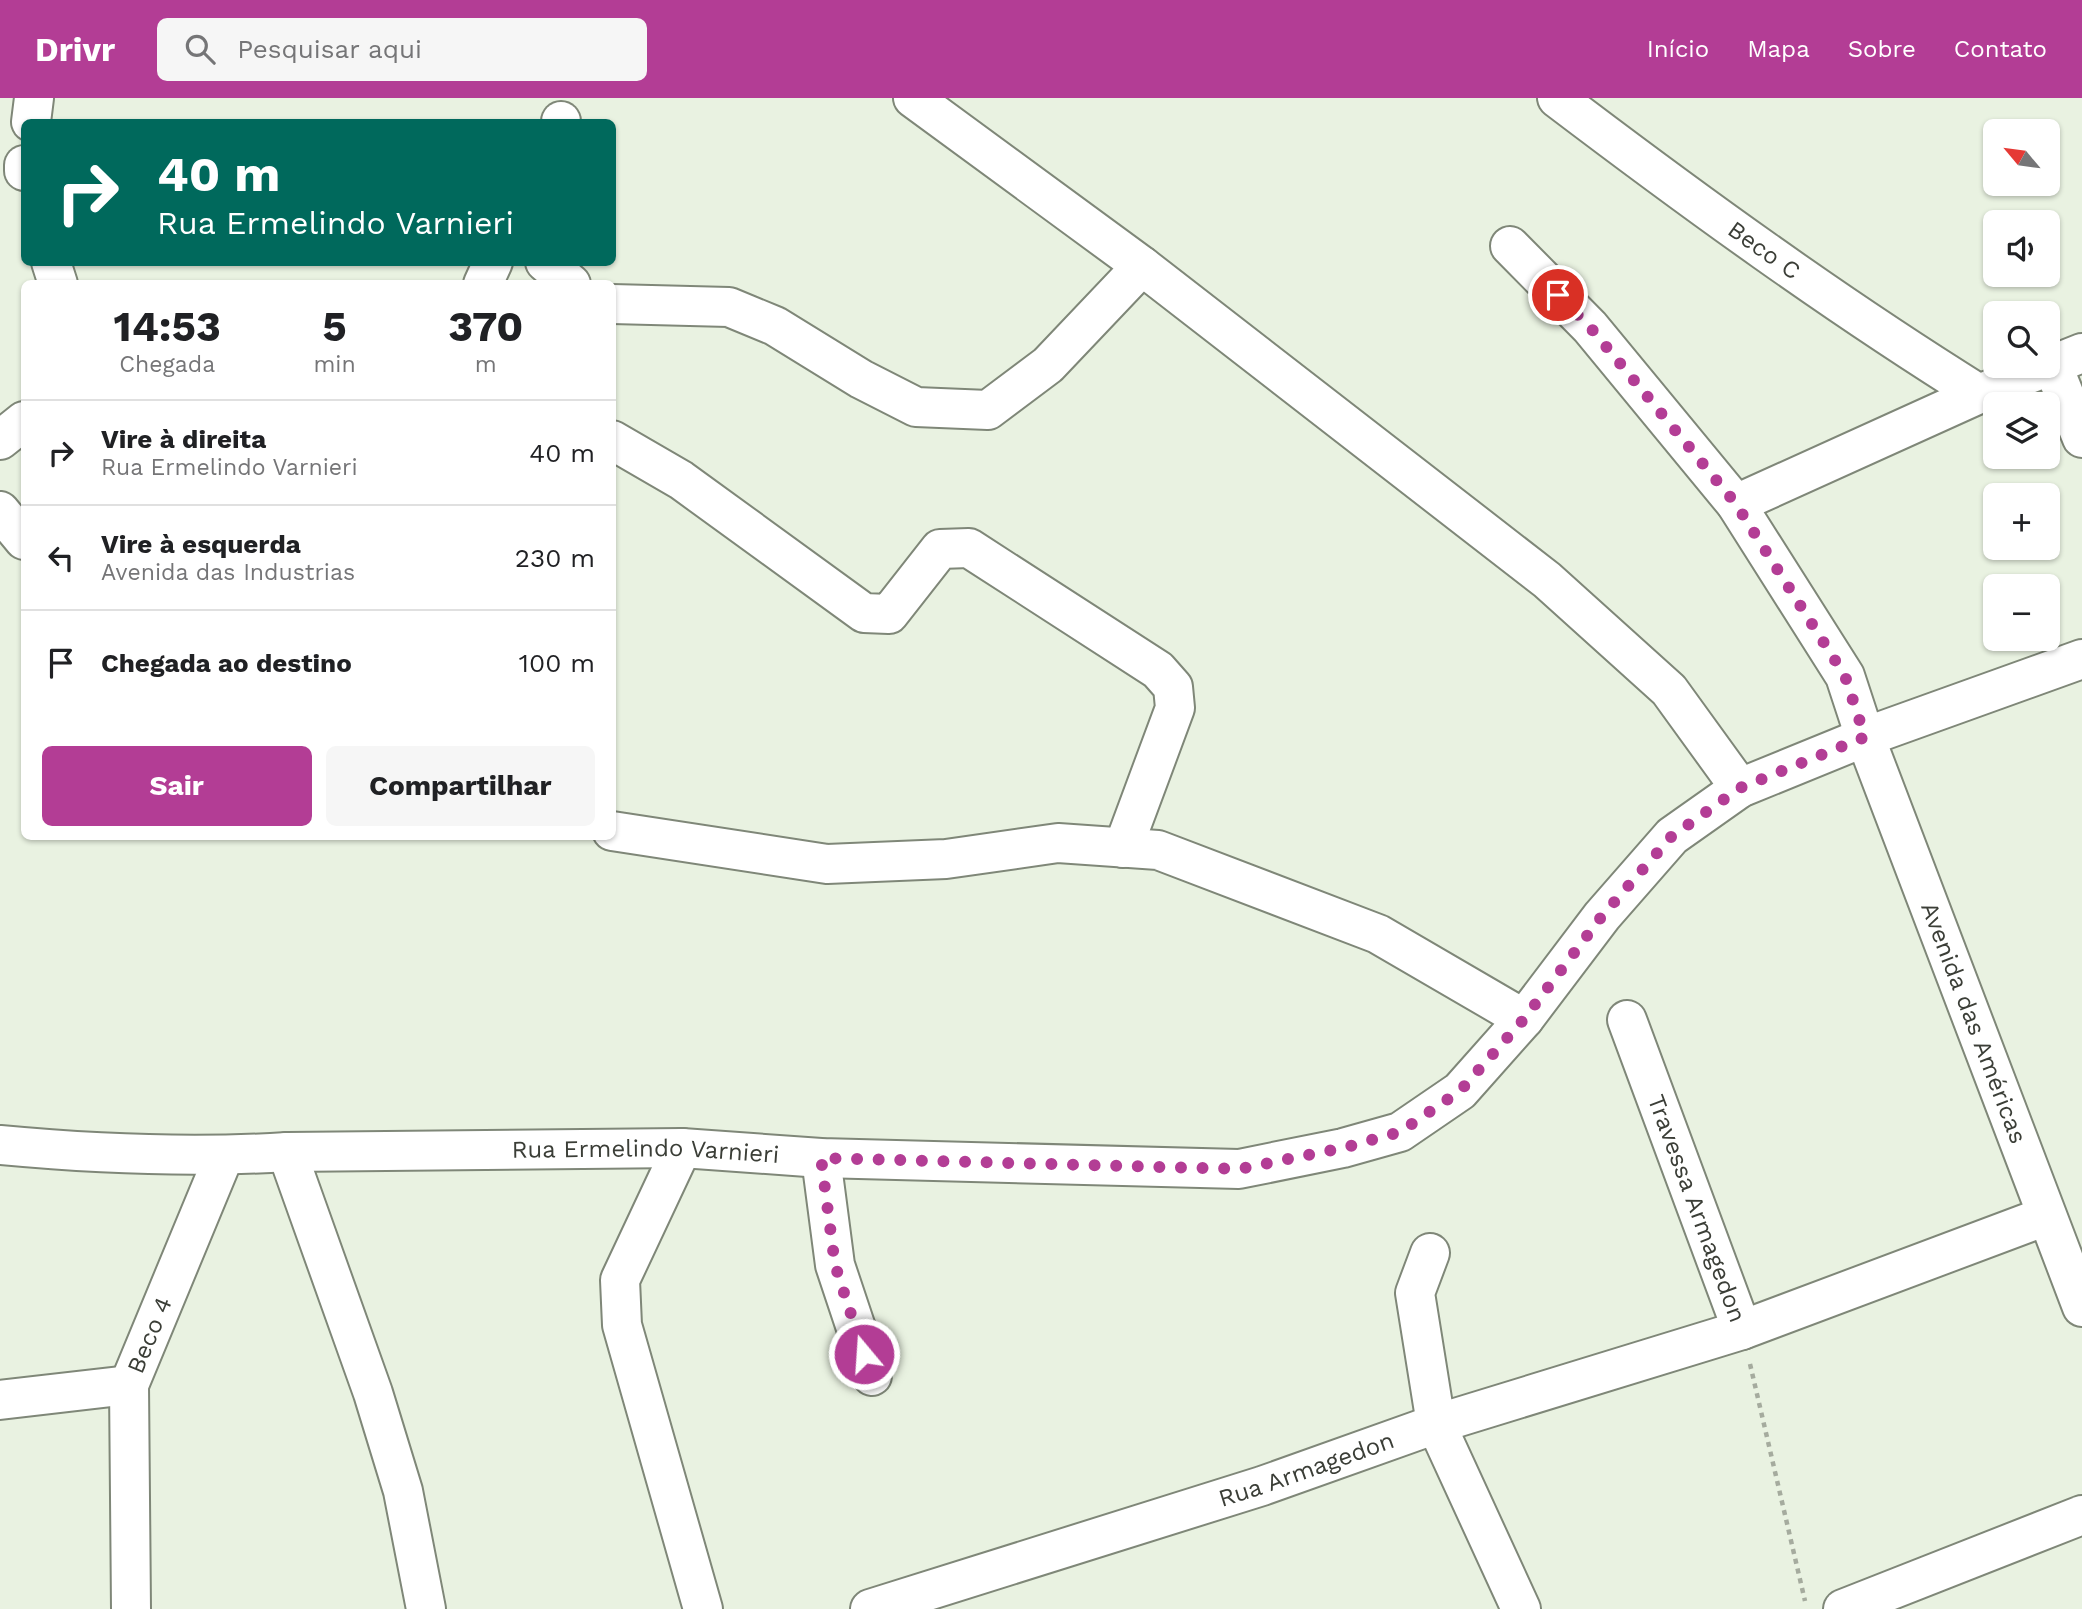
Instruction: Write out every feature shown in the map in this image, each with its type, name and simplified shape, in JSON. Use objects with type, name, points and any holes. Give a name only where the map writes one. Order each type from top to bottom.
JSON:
[{"type":"street","points":[[31,119],[34,98]]},
{"type":"street","points":[[913,98],[1142,266],[1547,580],[1669,690],[1740,788]]},
{"type":"street","name":"Beco C","points":[[1557,98],[1707,210],[1900,345],[1979,394]]},
{"type":"street","name":"Avenida das Américas","points":[[1510,246],[1590,327],[1736,504],[1845,676],[1865,737],[2082,1307]]},
{"type":"street","points":[[550,266],[566,280]]},
{"type":"street","points":[[616,304],[729,307],[775,326],[861,379],[916,407],[988,410],[1048,365],[1142,266]]},
{"type":"street","points":[[1736,504],[1979,394],[2067,359],[2082,438]]},
{"type":"street","points":[[0,440],[21,423]]},
{"type":"street","points":[[616,442],[681,480],[864,613],[889,614],[940,548],[969,548],[1158,670],[1173,687],[1175,708],[1123,848]]},
{"type":"street","points":[[0,511],[21,536]]},
{"type":"street","name":"Rua Ermelindo Varnieri","points":[[0,1145],[80,1153],[224,1156],[287,1152],[682,1148],[821,1158],[1239,1169],[1343,1148],[1400,1132],[1460,1091],[1524,1019],[1602,916],[1672,836],[1740,788],[1865,737],[2082,659]]},
{"type":"street","points":[[616,832],[827,864],[946,859],[1058,843],[1158,850],[1378,934],[1524,1019]]},
{"type":"street","name":"Travessa Armagedon","points":[[1627,1020],[1742,1330],[2046,1216]]},
{"type":"street","points":[[682,1148],[620,1280],[622,1325],[703,1609]]},
{"type":"street","points":[[287,1152],[373,1394],[402,1491],[426,1609]]},
{"type":"street","name":"Beco 4","points":[[131,1609],[129,1385],[224,1156]]},
{"type":"street","points":[[821,1158],[835,1265],[872,1376]]},
{"type":"street","points":[[1430,1253],[1415,1293],[1436,1424],[1521,1609]]},
{"type":"street","name":"Rua Armagedon","points":[[870,1609],[1262,1486],[1436,1424],[1742,1330]]},
{"type":"street","points":[[0,1400],[129,1385]]},
{"type":"street","points":[[1843,1609],[2082,1515]]},
{"type":"path","points":[[1742,1330],[1807,1609]]},
{"type":"route","points":[[864,1354],[835,1265],[821,1158],[1239,1169],[1343,1148],[1400,1132],[1460,1091],[1524,1019],[1602,916],[1672,836],[1740,788],[1865,737],[1845,676],[1736,504],[1590,327],[1558,295]]}]
